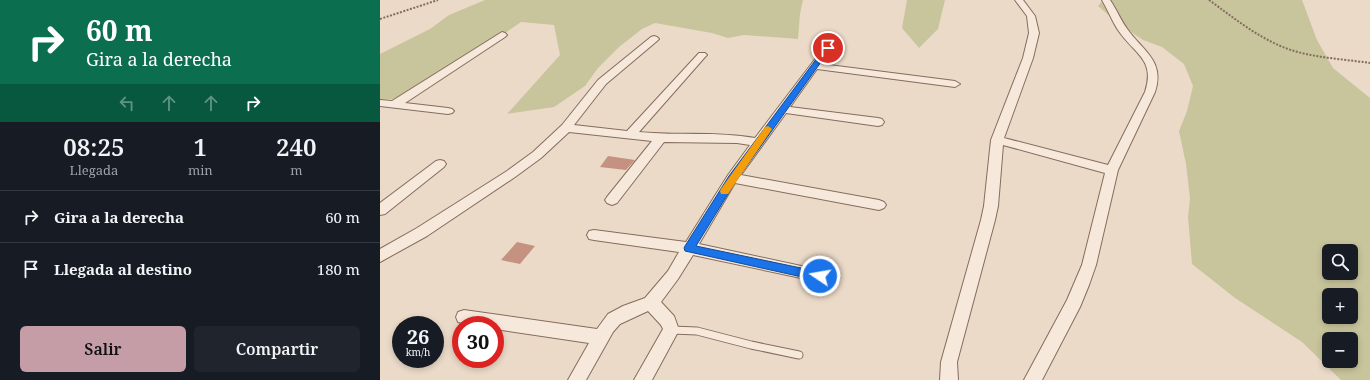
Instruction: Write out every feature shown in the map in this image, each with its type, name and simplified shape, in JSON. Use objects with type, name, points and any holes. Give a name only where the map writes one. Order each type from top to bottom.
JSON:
[{"type":"street","points":[[949,380],[949,362],[991,206],[997,140],[1028,58],[1034,33],[1031,16],[1019,0]]},
{"type":"street","points":[[1033,380],[1074,302],[1084,279],[1089,265],[1112,170],[1152,88],[1154,75],[1147,58],[1124,33],[1106,0]]},
{"type":"street","points":[[395,104],[502,34]]},
{"type":"street","points":[[380,256],[422,232],[511,174],[537,155],[566,128],[602,82],[654,39]]},
{"type":"street","points":[[577,380],[607,327],[614,319],[629,311],[651,303],[673,275],[732,178],[828,48]]},
{"type":"street","points":[[630,135],[702,55]]},
{"type":"street","points":[[814,66],[955,84]]},
{"type":"street","points":[[380,103],[448,111]]},
{"type":"street","points":[[782,109],[878,122]]},
{"type":"street","points":[[566,128],[661,138],[737,139],[758,143]]},
{"type":"street","points":[[612,200],[661,138]]},
{"type":"street","points":[[997,140],[1112,170]]},
{"type":"street","points":[[380,210],[440,164]]},
{"type":"street","points":[[732,178],[879,205]]},
{"type":"street","points":[[594,235],[689,248],[820,276]]},
{"type":"street","points":[[643,380],[671,330],[668,321],[651,303]]},
{"type":"street","points":[[504,323],[602,337]]},
{"type":"lane","points":[[671,330],[700,330],[755,346],[799,355]]},
{"type":"path","points":[[380,19],[438,0]]},
{"type":"path","points":[[1209,0],[1257,34],[1286,49],[1312,56],[1370,63]]},
{"type":"shaded area","points":[[485,0],[803,0],[798,39],[744,35],[728,38],[712,33],[655,23],[642,29],[619,47],[598,68],[585,86],[554,107],[507,114],[560,55],[554,25],[521,22],[431,85],[393,99],[380,99],[380,54],[430,29],[449,15]]},
{"type":"shaded area","points":[[907,0],[945,0],[938,29],[919,48],[902,28]]},
{"type":"shaded area","points":[[1103,0],[1302,0],[1317,40],[1333,68],[1370,98],[1370,380],[1341,380],[1329,368],[1358,368],[1358,332],[1322,332],[1322,361],[1302,342],[1235,298],[1192,264],[1188,217],[1190,198],[1186,164],[1179,131],[1187,111],[1193,86],[1184,64],[1162,47],[1143,40],[1118,23],[1098,6]]},
{"type":"building","points":[[608,156],[635,160],[626,170],[600,167]]},
{"type":"building","points":[[517,242],[535,246],[520,264],[501,260]]},
{"type":"slow traffic","points":[[725,191],[732,178],[768,129]]},
{"type":"route","points":[[820,276],[689,248],[732,178],[828,48]]}]
